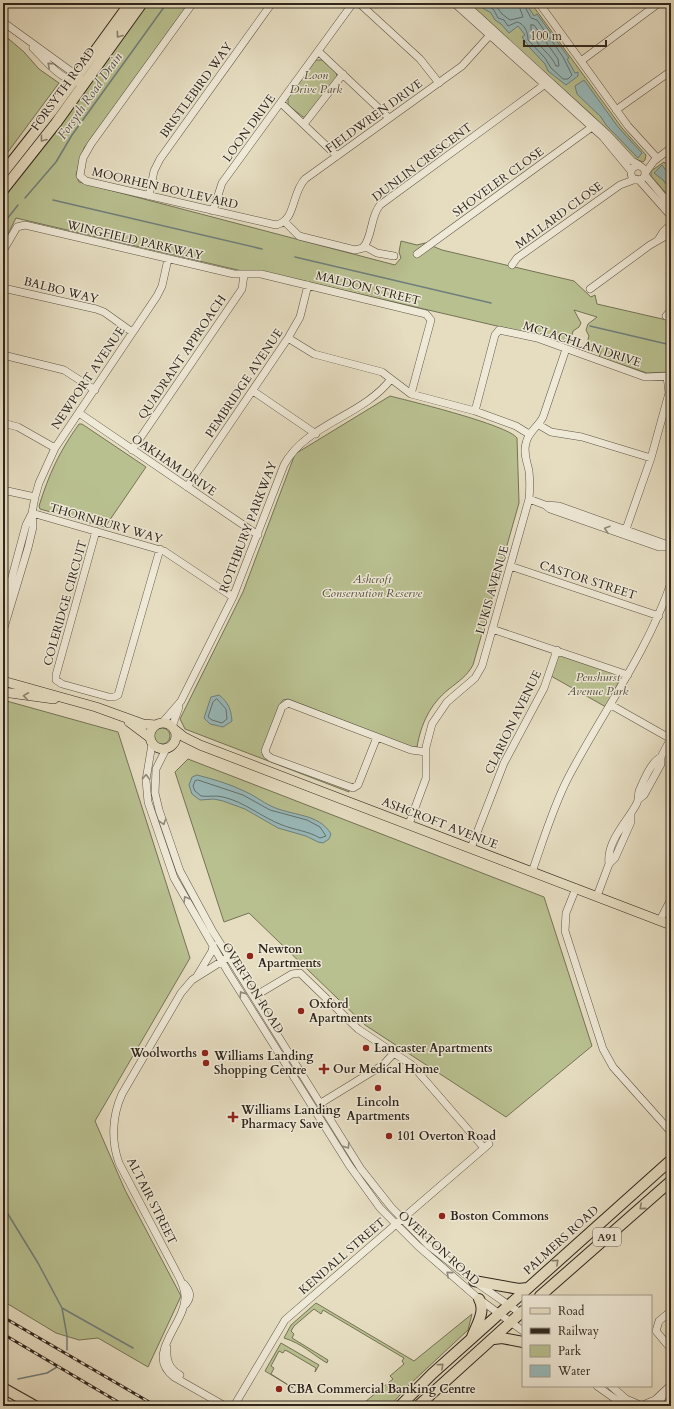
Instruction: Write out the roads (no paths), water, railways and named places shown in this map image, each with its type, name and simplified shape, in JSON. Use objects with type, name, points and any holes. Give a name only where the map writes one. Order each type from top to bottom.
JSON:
[{"type":"highway","name":"FORSYTH ROAD","points":[[3,173],[130,3]]},
{"type":"highway","name":"FORSYTH ROAD","points":[[3,190],[84,84],[142,3]]},
{"type":"highway","name":"PALMERS ROAD","points":[[400,1406],[471,1338],[500,1314],[527,1288],[671,1160]]},
{"type":"highway","name":"A91","points":[[542,1295],[671,1181]]},
{"type":"highway","points":[[474,1281],[519,1289],[527,1288]]},
{"type":"highway","points":[[471,1338],[482,1313],[483,1306],[479,1299]]},
{"type":"highway","points":[[418,1406],[522,1313]]},
{"type":"highway","points":[[494,1339],[502,1338],[522,1342]]},
{"type":"highway","points":[[3,1388],[35,1406]]},
{"type":"main road","points":[[3,681],[78,702],[120,716],[143,724],[159,724],[173,728],[176,737],[170,747],[158,749],[150,740],[120,716]]},
{"type":"main road","points":[[3,692],[78,702]]},
{"type":"main road","points":[[150,740],[150,731],[159,724]]},
{"type":"main road","name":"ASHCROFT AVENUE","points":[[173,728],[184,737],[200,745],[666,923]]},
{"type":"main road","name":"ASHCROFT AVENUE","points":[[170,747],[200,745]]},
{"type":"street","name":"MOORHEN BOULEVARD","points":[[192,3],[91,144],[83,158],[80,171],[81,178],[86,181],[276,225],[285,222]]},
{"type":"street","name":"BRISTLEBIRD WAY","points":[[149,196],[154,170],[160,159],[272,3]]},
{"type":"street","name":"LOON DRIVE","points":[[213,211],[222,183],[352,3]]},
{"type":"street","points":[[359,3],[420,59],[439,83]]},
{"type":"street","points":[[454,3],[592,127],[607,142],[637,180],[671,216]]},
{"type":"street","points":[[464,3],[607,134],[632,161],[645,169],[645,174],[671,206]]},
{"type":"street","points":[[539,3],[616,110],[655,159]]},
{"type":"street","points":[[581,61],[659,3]]},
{"type":"street","points":[[3,22],[22,36],[48,64],[84,84]]},
{"type":"street","name":"FIELDWREN DRIVE","points":[[285,222],[290,215],[292,204],[302,182],[465,63],[490,36]]},
{"type":"street","points":[[318,52],[389,118]]},
{"type":"street","points":[[616,110],[671,71]]},
{"type":"street","points":[[304,124],[343,74]]},
{"type":"street","name":"DUNLIN CRESCENT","points":[[364,246],[374,214],[380,205],[544,85]]},
{"type":"street","points":[[280,103],[337,156]]},
{"type":"street","name":"SHOVELER CLOSE","points":[[418,254],[592,127]]},
{"type":"street","points":[[631,172],[635,166],[655,159],[671,148]]},
{"type":"street","points":[[637,180],[645,174],[655,159]]},
{"type":"street","name":"MALLARD CLOSE","points":[[512,265],[523,254],[620,185],[631,172]]},
{"type":"street","name":"MALLARD CLOSE","points":[[620,185],[637,180]]},
{"type":"street","points":[[285,222],[299,236],[356,250],[364,246],[377,253],[394,256]]},
{"type":"street","points":[[658,240],[661,234],[671,224]]},
{"type":"street","name":"WINGFIELD PARKWAY","points":[[3,251],[15,230],[20,225],[244,275]]},
{"type":"street","points":[[590,289],[658,240],[671,233]]},
{"type":"street","name":"NEWPORT AVENUE","points":[[3,610],[32,527],[32,513],[39,483],[55,448],[95,390],[132,332],[158,296],[162,286],[168,259]]},
{"type":"street","name":"MALDON STREET","points":[[244,275],[259,274],[429,315],[431,320],[411,394]]},
{"type":"street","name":"QUADRANT APPROACH","points":[[132,450],[242,289],[244,275]]},
{"type":"street","name":"PEMBRIDGE AVENUE","points":[[187,488],[288,338],[300,317],[308,285]]},
{"type":"street","name":"BALBO WAY","points":[[3,288],[96,309],[104,312],[132,332]]},
{"type":"street","name":"MCLACHLAN DRIVE","points":[[475,411],[497,331],[537,338],[645,377],[669,376]]},
{"type":"street","points":[[288,338],[314,354],[372,368],[382,372],[411,394],[475,411],[516,426],[529,434],[539,424],[566,349]]},
{"type":"street","points":[[3,355],[64,370],[95,390]]},
{"type":"street","points":[[625,532],[651,458],[668,393],[669,376]]},
{"type":"street","name":"ROTHBURY PARKWAY","points":[[173,728],[181,701],[233,597],[290,453],[316,434],[373,398],[391,379]]},
{"type":"street","points":[[252,391],[316,434]]},
{"type":"street","name":"OAKHAM DRIVE","points":[[79,414],[258,535]]},
{"type":"street","points":[[3,423],[18,427],[55,448]]},
{"type":"street","points":[[539,424],[551,432],[582,437],[651,458]]},
{"type":"street","name":"LUKIS AVENUE","points":[[409,824],[426,778],[426,752],[430,729],[439,712],[447,702],[469,685],[480,670],[529,499],[530,483],[525,454],[529,434]]},
{"type":"street","points":[[3,490],[35,497]]},
{"type":"street","points":[[529,499],[545,505],[558,506],[625,532],[671,547]]},
{"type":"street","name":"THORNBURY WAY","points":[[32,513],[160,549],[233,597]]},
{"type":"street","name":"COLERIDGE CIRCUIT","points":[[96,531],[56,676],[56,680],[62,684],[109,697],[118,695],[160,549]]},
{"type":"street","name":"NEWPORT AVENUE","points":[[3,631],[25,547]]},
{"type":"street","name":"CASTOR STREET","points":[[510,566],[659,616]]},
{"type":"street","points":[[532,872],[568,778],[611,705],[659,616],[671,583]]},
{"type":"street","points":[[492,629],[628,674]]},
{"type":"street","name":"CLARION AVENUE","points":[[471,848],[504,763],[544,688],[557,650]]},
{"type":"street","name":"ROTHBURY PARKWAY","points":[[159,724],[181,701]]},
{"type":"street","points":[[377,737],[358,785],[353,788],[271,758],[265,751],[282,707],[288,703],[377,737],[411,750],[426,752]]},
{"type":"street","points":[[596,896],[609,864],[615,858],[631,822],[631,814],[639,799],[644,795],[661,764],[661,757],[669,748],[671,738],[611,705]]},
{"type":"street","name":"OVERTON ROAD","points":[[150,740],[146,780],[150,807],[174,878],[213,945],[349,1165],[380,1208],[395,1224],[479,1299],[522,1330]]},
{"type":"street","name":"OVERTON ROAD","points":[[170,747],[158,764],[155,776],[155,793],[159,810],[182,877],[212,930],[255,996],[361,1169],[402,1218],[428,1244],[474,1281],[522,1313]]},
{"type":"street","points":[[576,888],[565,918],[565,931],[603,1049],[613,1067],[671,1132]]},
{"type":"street","points":[[666,923],[668,907],[671,900]]},
{"type":"street","points":[[197,976],[212,951],[213,945]]},
{"type":"street","name":"ALTAIR STREET","points":[[225,1406],[168,1372],[162,1359],[183,1309],[185,1296],[180,1279],[119,1163],[114,1145],[113,1126],[117,1105],[127,1084],[181,993],[197,976],[230,956]]},
{"type":"street","points":[[255,996],[298,972],[358,1029],[394,1053],[383,1065],[321,1104]]},
{"type":"street","name":"KENDALL STREET","points":[[234,1406],[285,1320],[487,1146],[415,1068],[394,1053]]},
{"type":"street","points":[[671,1311],[654,1326],[656,1331],[671,1349]]},
{"type":"street","points":[[167,1344],[167,1359],[177,1373],[234,1406]]},
{"type":"street","points":[[657,1406],[671,1385]]},
{"type":"street","points":[[598,1387],[625,1406]]},
{"type":"street","points":[[612,1387],[626,1399],[644,1405],[665,1392]]},
{"type":"water","points":[[481,3],[526,3],[534,16],[537,14],[569,58],[567,59],[575,73],[578,72],[578,76],[566,85],[548,71],[545,64],[522,37],[525,35],[518,26],[509,33],[495,20],[491,13],[481,7]]},
{"type":"water","points":[[584,80],[618,127],[642,153],[638,158],[606,125],[601,117],[577,94],[575,86]]},
{"type":"water","points":[[662,165],[671,177],[671,191],[663,180],[654,173]]},
{"type":"water","points":[[219,695],[227,703],[232,717],[232,721],[223,727],[210,724],[204,718],[211,697]]},
{"type":"water","points":[[197,775],[233,786],[279,809],[319,822],[326,827],[331,834],[329,839],[323,843],[318,842],[306,836],[278,828],[245,809],[223,801],[214,799],[200,800],[192,794],[189,785],[192,777]]},
{"type":"waterway","name":"Forsyth Road Drain","points":[[25,198],[56,162],[72,135],[167,3]]},
{"type":"waterway","points":[[53,200],[262,249]]},
{"type":"waterway","name":"Forsyth Road Drain","points":[[3,224],[18,205]]},
{"type":"waterway","points":[[295,257],[491,303]]},
{"type":"waterway","points":[[590,326],[671,345]]},
{"type":"waterway","name":"Forsyth Road Drain","points":[[3,1206],[38,1263],[62,1308],[67,1336],[67,1350]]},
{"type":"waterway","points":[[62,1308],[133,1348]]},
{"type":"waterway","name":"Forsyth Road Drain","points":[[18,1379],[47,1373],[57,1367]]},
{"type":"railway","points":[[3,1317],[156,1406]]},
{"type":"railway","points":[[3,1334],[125,1406]]},
{"type":"place","name":"Newton Apartments","points":[[250,956]]},
{"type":"place","name":"Oxford Apartments","points":[[301,1011]]},
{"type":"place","name":"Lancaster Apartments","points":[[366,1048]]},
{"type":"place","name":"Woolworths","points":[[205,1053]]},
{"type":"place","name":"Williams Landing Shopping Centre","points":[[206,1063]]},
{"type":"place","name":"Our Medical Home","points":[[324,1069]]},
{"type":"place","name":"Lincoln Apartments","points":[[378,1088]]},
{"type":"place","name":"Williams Landing Pharmacy Save","points":[[233,1117]]},
{"type":"place","name":"101 Overton Road","points":[[389,1136]]},
{"type":"place","name":"Boston Commons","points":[[442,1216]]},
{"type":"place","name":"CBA Commercial Banking Centre","points":[[279,1389]]},
{"type":"park label","name":"Loon Drive Park","points":[[316,82]]},
{"type":"park label","name":"Ashcroft Conservation Reserve","points":[[372,586]]},
{"type":"park label","name":"Penshurst Avenue Park","points":[[598,684]]}]
